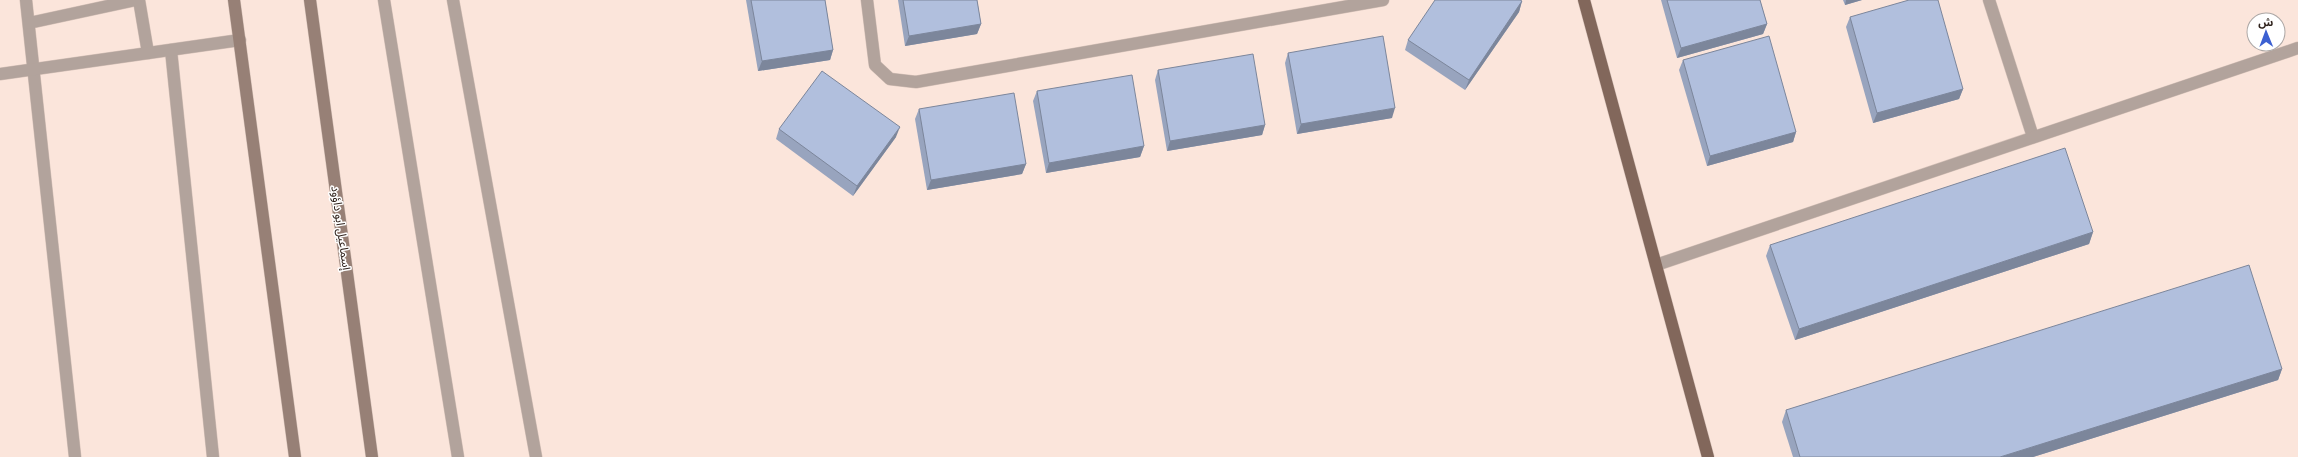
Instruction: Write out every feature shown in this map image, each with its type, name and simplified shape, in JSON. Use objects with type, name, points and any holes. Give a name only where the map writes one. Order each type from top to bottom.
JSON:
[{"type":"main road","points":[[234,0],[295,457]]},
{"type":"main road","name":"إسماعيل ابو داؤود","points":[[310,0],[372,457]]},
{"type":"main road","points":[[1584,0],[1708,457]]},
{"type":"street","points":[[26,0],[75,457]]},
{"type":"street","points":[[28,23],[136,0]]},
{"type":"street","points":[[139,0],[148,53]]},
{"type":"street","points":[[384,0],[393,47],[458,457]]},
{"type":"street","points":[[453,0],[536,457]]},
{"type":"street","points":[[867,0],[875,66],[890,79],[916,82],[1382,0]]},
{"type":"street","points":[[1989,0],[2032,137]]},
{"type":"street","points":[[0,74],[240,40]]},
{"type":"street","points":[[1656,265],[2298,48]]},
{"type":"street","points":[[171,50],[214,457]]},
{"type":"building","points":[[751,0],[825,0],[833,50],[762,61]]},
{"type":"building","points":[[903,0],[977,0],[981,24],[909,36]]},
{"type":"building","points":[[1435,0],[1522,1],[1469,80],[1408,40]]},
{"type":"building","points":[[1667,0],[1760,0],[1767,24],[1681,48]]},
{"type":"building","points":[[1909,0],[1938,0],[1963,89],[1877,113],[1850,17]]},
{"type":"building","points":[[1383,36],[1395,108],[1301,124],[1288,53]]},
{"type":"building","points":[[1769,36],[1796,132],[1710,156],[1683,60]]},
{"type":"building","points":[[1253,54],[1265,125],[1170,141],[1158,70]]},
{"type":"building","points":[[822,71],[900,127],[857,186],[779,129]]},
{"type":"building","points":[[1132,75],[1144,146],[1049,163],[1037,91]]},
{"type":"building","points":[[1014,93],[1026,164],[931,180],[919,109]]},
{"type":"building","points":[[2065,148],[2093,232],[1799,329],[1770,245]]},
{"type":"building","points":[[2249,265],[2282,369],[2000,457],[1800,457],[1786,410]]}]
